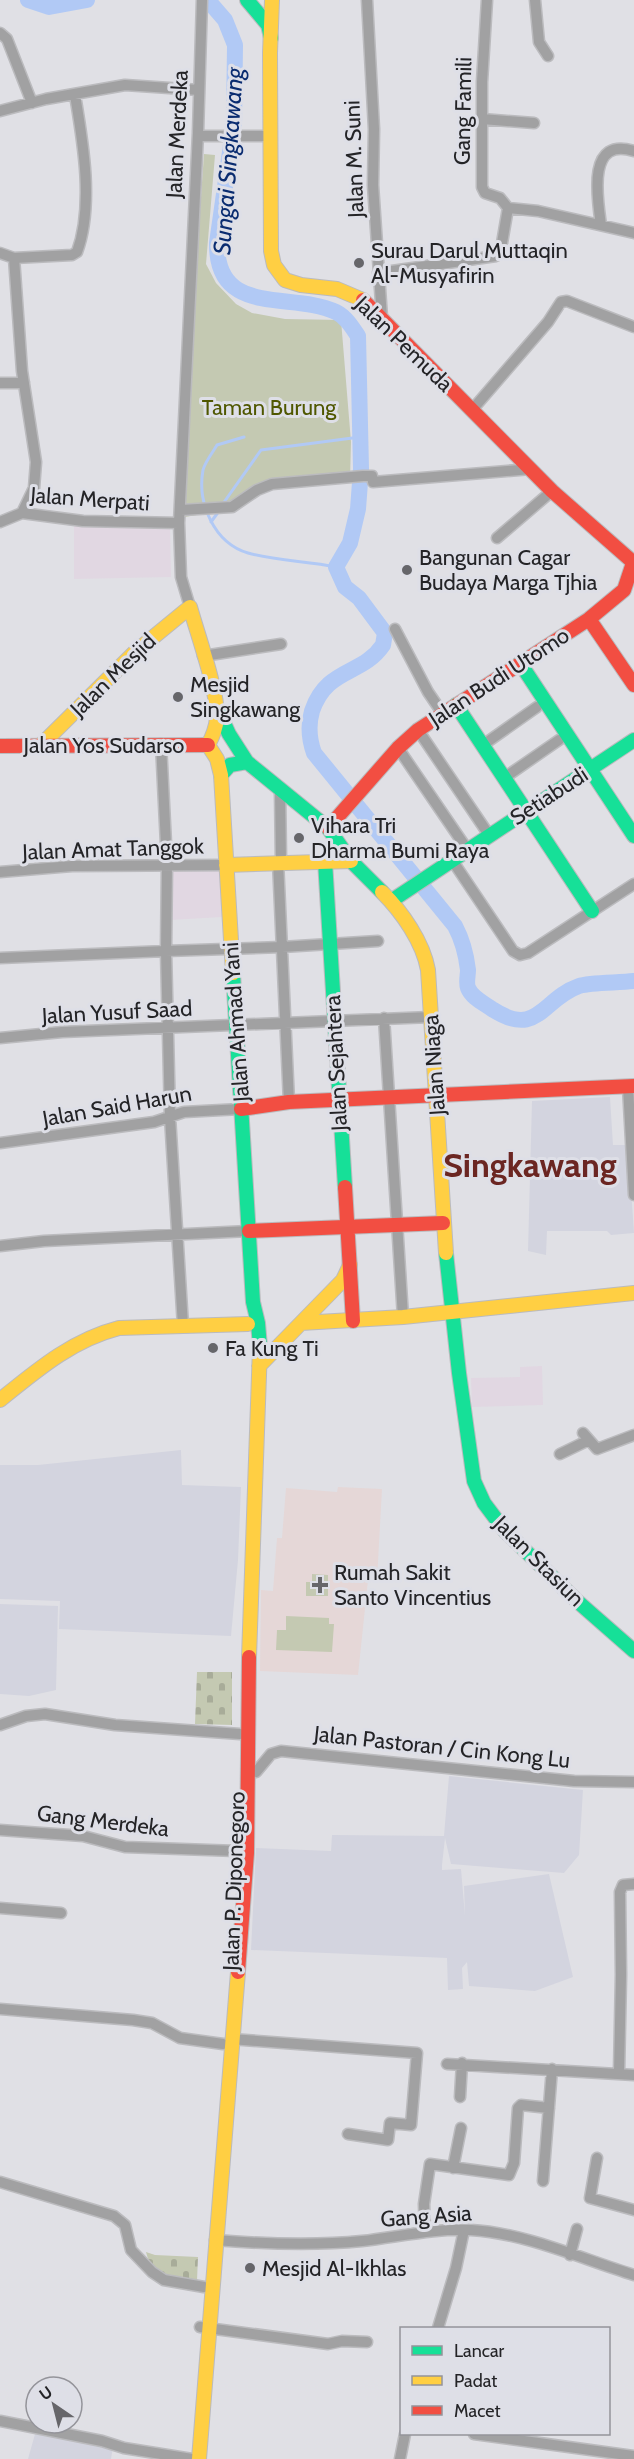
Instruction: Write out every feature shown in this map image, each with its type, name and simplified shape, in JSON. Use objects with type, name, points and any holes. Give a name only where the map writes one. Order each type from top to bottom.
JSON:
[{"type":"main road","points":[[247,0],[268,25],[271,38]]},
{"type":"main road","name":"Jalan Pemuda","points":[[272,0],[265,136],[273,265],[285,280],[297,286],[330,287],[353,294],[367,303],[552,491],[633,563]]},
{"type":"main road","name":"Jalan Budi Utomo","points":[[328,828],[398,748],[418,730],[589,619],[629,588],[633,563]]},
{"type":"main road","points":[[190,607],[217,708],[228,734],[247,762],[328,828],[351,861],[391,901]]},
{"type":"main road","name":"Jalan Mesjid","points":[[40,746],[134,653],[161,628],[190,607]]},
{"type":"main road","points":[[589,619],[634,685]]},
{"type":"main road","points":[[520,663],[634,836]]},
{"type":"main road","points":[[456,705],[592,911]]},
{"type":"main road","points":[[208,745],[214,734],[217,708]]},
{"type":"main road","points":[[68,719],[73,744]]},
{"type":"main road","name":"Setiabudi","points":[[391,901],[634,740]]},
{"type":"main road","name":"Jalan Yos Sudarso","points":[[0,746],[208,745]]},
{"type":"main road","name":"Jalan Ahmad Yani","points":[[208,745],[217,759],[221,776],[253,1302]]},
{"type":"main road","points":[[221,776],[230,765],[247,762]]},
{"type":"main road","name":"Jalan Sejahtera","points":[[325,861],[353,1322]]},
{"type":"main road","points":[[226,865],[351,861]]},
{"type":"main road","name":"Jalan Niaga","points":[[391,901],[425,954],[443,1223],[454,1311]]},
{"type":"main road","points":[[241,1109],[289,1102],[631,1087]]},
{"type":"main road","points":[[249,1231],[443,1223]]},
{"type":"main road","points":[[260,1366],[343,1280],[350,1265]]},
{"type":"main road","points":[[301,1323],[353,1322],[634,1293]]},
{"type":"main road","name":"Jalan P. Diponegoro","points":[[192,2459],[215,2240],[235,1939],[237,1851],[243,1825],[240,1734],[249,1413],[248,1324],[253,1302]]},
{"type":"main road","name":"Jalan P. Diponegoro","points":[[199,2459],[205,2328],[204,2287],[214,2137],[242,1927],[249,1625],[260,1366],[258,1323],[253,1302]]},
{"type":"main road","name":"Jalan Stasiun","points":[[454,1311],[459,1373],[472,1471],[484,1503],[500,1525],[545,1570],[634,1651]]},
{"type":"main road","points":[[0,1400],[79,1342],[96,1333],[119,1328],[248,1324]]},
{"type":"street","name":"Jalan Merdeka","points":[[181,510],[202,0]]},
{"type":"street","name":"Jalan M. Suni","points":[[367,0],[378,273],[382,318]]},
{"type":"street","name":"Gang Famili","points":[[487,0],[482,119],[483,190],[500,198],[508,208]]},
{"type":"street","points":[[535,0],[538,42],[548,56]]},
{"type":"street","points":[[0,33],[8,39],[32,103]]},
{"type":"street","points":[[0,111],[125,85],[199,90]]},
{"type":"street","points":[[0,253],[14,258],[72,255],[79,248],[85,206],[85,187],[75,95]]},
{"type":"street","points":[[482,119],[534,123]]},
{"type":"street","points":[[198,136],[265,136]]},
{"type":"street","points":[[601,225],[595,185],[606,154],[612,148],[618,147],[634,151]]},
{"type":"street","points":[[378,273],[496,256],[502,243],[508,208],[538,211],[634,233]]},
{"type":"street","points":[[14,258],[24,382],[36,478],[34,488],[22,513]]},
{"type":"street","points":[[472,410],[541,332],[561,302],[567,301],[634,327]]},
{"type":"street","points":[[0,383],[24,382]]},
{"type":"street","points":[[190,607],[181,577],[179,523],[181,510],[237,505],[264,486],[356,476],[372,476],[373,482],[531,469]]},
{"type":"street","points":[[497,538],[552,491]]},
{"type":"street","name":"Jalan Merpati","points":[[0,522],[22,513],[83,521],[179,523]]},
{"type":"street","points":[[395,629],[428,692],[443,714]]},
{"type":"street","points":[[203,656],[281,644]]},
{"type":"street","points":[[483,745],[537,707]]},
{"type":"street","points":[[418,730],[489,835]]},
{"type":"street","points":[[504,778],[559,740]]},
{"type":"street","points":[[161,744],[167,864],[166,951],[170,1116],[183,1326]]},
{"type":"street","points":[[398,748],[467,849]]},
{"type":"street","points":[[280,790],[279,862],[289,1102]]},
{"type":"street","points":[[452,860],[515,953],[528,954],[634,884]]},
{"type":"street","name":"Jalan Amat Tanggok","points":[[0,872],[72,866],[226,865]]},
{"type":"street","points":[[0,958],[378,941]]},
{"type":"street","name":"Jalan Yusuf Saad","points":[[0,1038],[62,1032],[431,1017]]},
{"type":"street","points":[[384,1018],[403,1317]]},
{"type":"street","points":[[631,1087],[634,1195]]},
{"type":"street","name":"Jalan Said Harun","points":[[0,1143],[154,1122],[184,1112],[241,1109]]},
{"type":"street","points":[[0,1246],[44,1241],[249,1231]]},
{"type":"street","points":[[560,1454],[586,1437],[597,1449],[634,1435]]},
{"type":"street","points":[[0,1725],[26,1716],[45,1714],[115,1725],[240,1734]]},
{"type":"street","name":"Jalan Pastoran / Cin Kong Lu","points":[[256,1772],[271,1754],[281,1751],[574,1781],[634,1782]]},
{"type":"street","name":"Gang Merdeka","points":[[0,1830],[83,1836],[125,1848],[237,1851]]},
{"type":"street","points":[[619,2073],[620,1892],[623,1885],[634,1884]]},
{"type":"street","points":[[0,1908],[61,1913]]},
{"type":"street","points":[[0,2010],[133,2020],[152,2023],[180,2038],[417,2053],[411,2125],[390,2123],[388,2140],[348,2134]]},
{"type":"street","points":[[447,2064],[462,2063],[634,2075]]},
{"type":"street","points":[[460,2097],[462,2063]]},
{"type":"street","points":[[543,2181],[552,2069]]},
{"type":"street","points":[[425,2232],[424,2204],[430,2164],[509,2175],[514,2163],[518,2108],[521,2105],[549,2108]]},
{"type":"street","points":[[453,2168],[461,2128]]},
{"type":"street","points":[[597,2158],[591,2199],[634,2210]]},
{"type":"street","points":[[0,2182],[114,2216],[125,2224],[131,2250],[152,2272],[164,2280],[204,2287]]},
{"type":"street","points":[[570,2255],[577,2229]]},
{"type":"street","points":[[438,2327],[456,2268],[464,2230]]},
{"type":"street","name":"Gang Asia","points":[[215,2240],[301,2246],[425,2232],[464,2230],[505,2235],[634,2275]]},
{"type":"street","points":[[205,2328],[328,2344],[342,2341],[367,2342]]},
{"type":"street","points":[[0,2421],[102,2441],[124,2448],[192,2459]]},
{"type":"street","points":[[400,2459],[405,2435]]},
{"type":"street","points":[[488,2435],[634,2456]]},
{"type":"shaded area","points":[[170,524],[171,577],[74,579],[74,526]]},
{"type":"shaded area","points":[[220,866],[222,917],[170,920],[167,869]]},
{"type":"shaded area","points":[[610,1097],[613,1145],[628,1145],[634,1233],[611,1235],[607,1231],[547,1231],[546,1255],[528,1251],[532,1101]]},
{"type":"shaded area","points":[[542,1366],[543,1405],[472,1407],[471,1378],[520,1377],[520,1367]]},
{"type":"shaded area","points":[[181,1450],[182,1485],[241,1487],[238,1560],[231,1636],[59,1629],[60,1601],[0,1599],[0,1465],[38,1465]]},
{"type":"shaded area","name":"Rumah Sakit Santo Vincentius","points":[[338,1487],[382,1489],[377,1580],[368,1580],[358,1675],[260,1671],[261,1590],[273,1591],[277,1538],[282,1538],[286,1488],[337,1492]]},
{"type":"shaded area","points":[[0,1604],[58,1606],[56,1690],[29,1696],[0,1694]]},
{"type":"shaded area","points":[[449,1776],[583,1790],[579,1855],[564,1873],[451,1864],[445,1838],[442,1865],[442,1870],[461,1869],[465,1916],[464,1886],[549,1874],[573,1977],[535,1991],[469,1986],[467,1962],[462,1968],[463,1989],[448,1990],[447,1958],[251,1950],[256,1848],[331,1851],[332,1835],[444,1836]]},
{"type":"shaded area","points":[[35,2435],[113,2447],[111,2459],[28,2459]]},
{"type":"green space","name":"Taman Burung","points":[[204,154],[215,155],[206,264],[216,283],[236,304],[252,313],[285,319],[341,320],[351,442],[350,480],[266,488],[226,510],[185,517],[191,342]]},
{"type":"green space","points":[[312,1574],[328,1575],[328,1596],[306,1596],[306,1582],[312,1582]]},
{"type":"green space","points":[[286,1616],[329,1618],[329,1624],[334,1624],[332,1652],[276,1650],[277,1630],[286,1630]]},
{"type":"green space","points":[[197,1672],[232,1672],[232,1725],[195,1724]]},
{"type":"green space","points":[[146,2252],[155,2255],[198,2257],[197,2281],[165,2276],[153,2268]]},
{"type":"waterway","name":"Sungai Singkawang","points":[[28,0],[49,7],[87,0]]},
{"type":"waterway","name":"Sungai Singkawang","points":[[204,0],[212,5],[225,20],[235,45],[234,124],[217,243],[220,267],[229,282],[243,292],[260,298],[318,306],[336,312],[346,319],[358,336],[361,469],[358,509],[350,543],[336,567],[345,587],[359,598],[385,633],[383,645],[375,655],[326,686],[318,697],[310,722],[310,737],[314,753],[455,926],[465,953],[468,988],[478,1000],[507,1017],[520,1020],[539,1014],[556,999],[579,986],[634,981]]},
{"type":"waterway","points":[[244,437],[217,445],[203,470],[203,495],[210,520],[217,531],[236,548],[248,553],[336,567]]},
{"type":"waterway","points":[[222,505],[261,450],[360,437]]},
{"type":"waterway","points":[[211,522],[219,511]]},
{"type":"traffic: fast","points":[[247,0],[268,25],[271,38]]},
{"type":"traffic: fast","points":[[520,663],[634,836]]},
{"type":"traffic: fast","points":[[456,705],[592,911]]},
{"type":"traffic: fast","points":[[217,708],[229,734],[247,762],[328,828],[351,861],[382,892]]},
{"type":"traffic: fast","points":[[391,901],[634,740]]},
{"type":"traffic: fast","points":[[221,775],[230,765],[247,762]]},
{"type":"traffic: fast","points":[[325,861],[345,1187]]},
{"type":"traffic: fast","points":[[233,973],[253,1302],[260,1347]]},
{"type":"traffic: fast","points":[[446,1253],[474,1481],[484,1503],[505,1531],[577,1601],[634,1651]]},
{"type":"traffic: slow","points":[[272,0],[271,251],[274,265],[285,280],[301,285],[337,289],[363,300]]},
{"type":"traffic: slow","points":[[40,746],[134,653],[190,607],[211,679],[216,707],[216,725],[208,745]]},
{"type":"traffic: slow","points":[[208,745],[217,759],[221,775],[233,973]]},
{"type":"traffic: slow","points":[[226,865],[351,861]]},
{"type":"traffic: slow","points":[[382,892],[417,938],[428,970],[446,1253]]},
{"type":"traffic: slow","points":[[259,1366],[343,1280],[350,1265]]},
{"type":"traffic: slow","points":[[301,1323],[403,1317],[634,1293]]},
{"type":"traffic: slow","points":[[0,1400],[56,1357],[102,1333],[119,1328],[248,1324]]},
{"type":"traffic: slow","points":[[249,1657],[260,1347]]},
{"type":"traffic: slow","points":[[199,2459],[238,1972]]},
{"type":"traffic: jam","points":[[363,300],[552,491],[634,563]]},
{"type":"traffic: jam","points":[[328,828],[398,748],[418,730],[589,619],[624,590],[633,563]]},
{"type":"traffic: jam","points":[[589,619],[634,685]]},
{"type":"traffic: jam","points":[[0,746],[208,745]]},
{"type":"traffic: jam","points":[[241,1109],[289,1102],[634,1086]]},
{"type":"traffic: jam","points":[[345,1187],[353,1321]]},
{"type":"traffic: jam","points":[[249,1231],[443,1223]]},
{"type":"traffic: jam","points":[[238,1972],[247,1853],[249,1657]]},
{"type":"place","name":"Surau Darul Muttaqin Al-Musyafirin","points":[[359,263]]},
{"type":"place","name":"Bangunan Cagar Budaya Marga Tjhia","points":[[407,570]]},
{"type":"place","name":"Mesjid Singkawang","points":[[178,697]]},
{"type":"place","name":"Vihara Tri Dharma Bumi Raya","points":[[299,838]]},
{"type":"place","name":"Fa Kung Ti","points":[[213,1348]]},
{"type":"place","name":"Rumah Sakit Santo Vincentius","points":[[320,1585]]},
{"type":"place","name":"Mesjid Al-Ikhlas","points":[[250,2268]]},
{"type":"district","name":"Singkawang","points":[[530,1165]]}]
